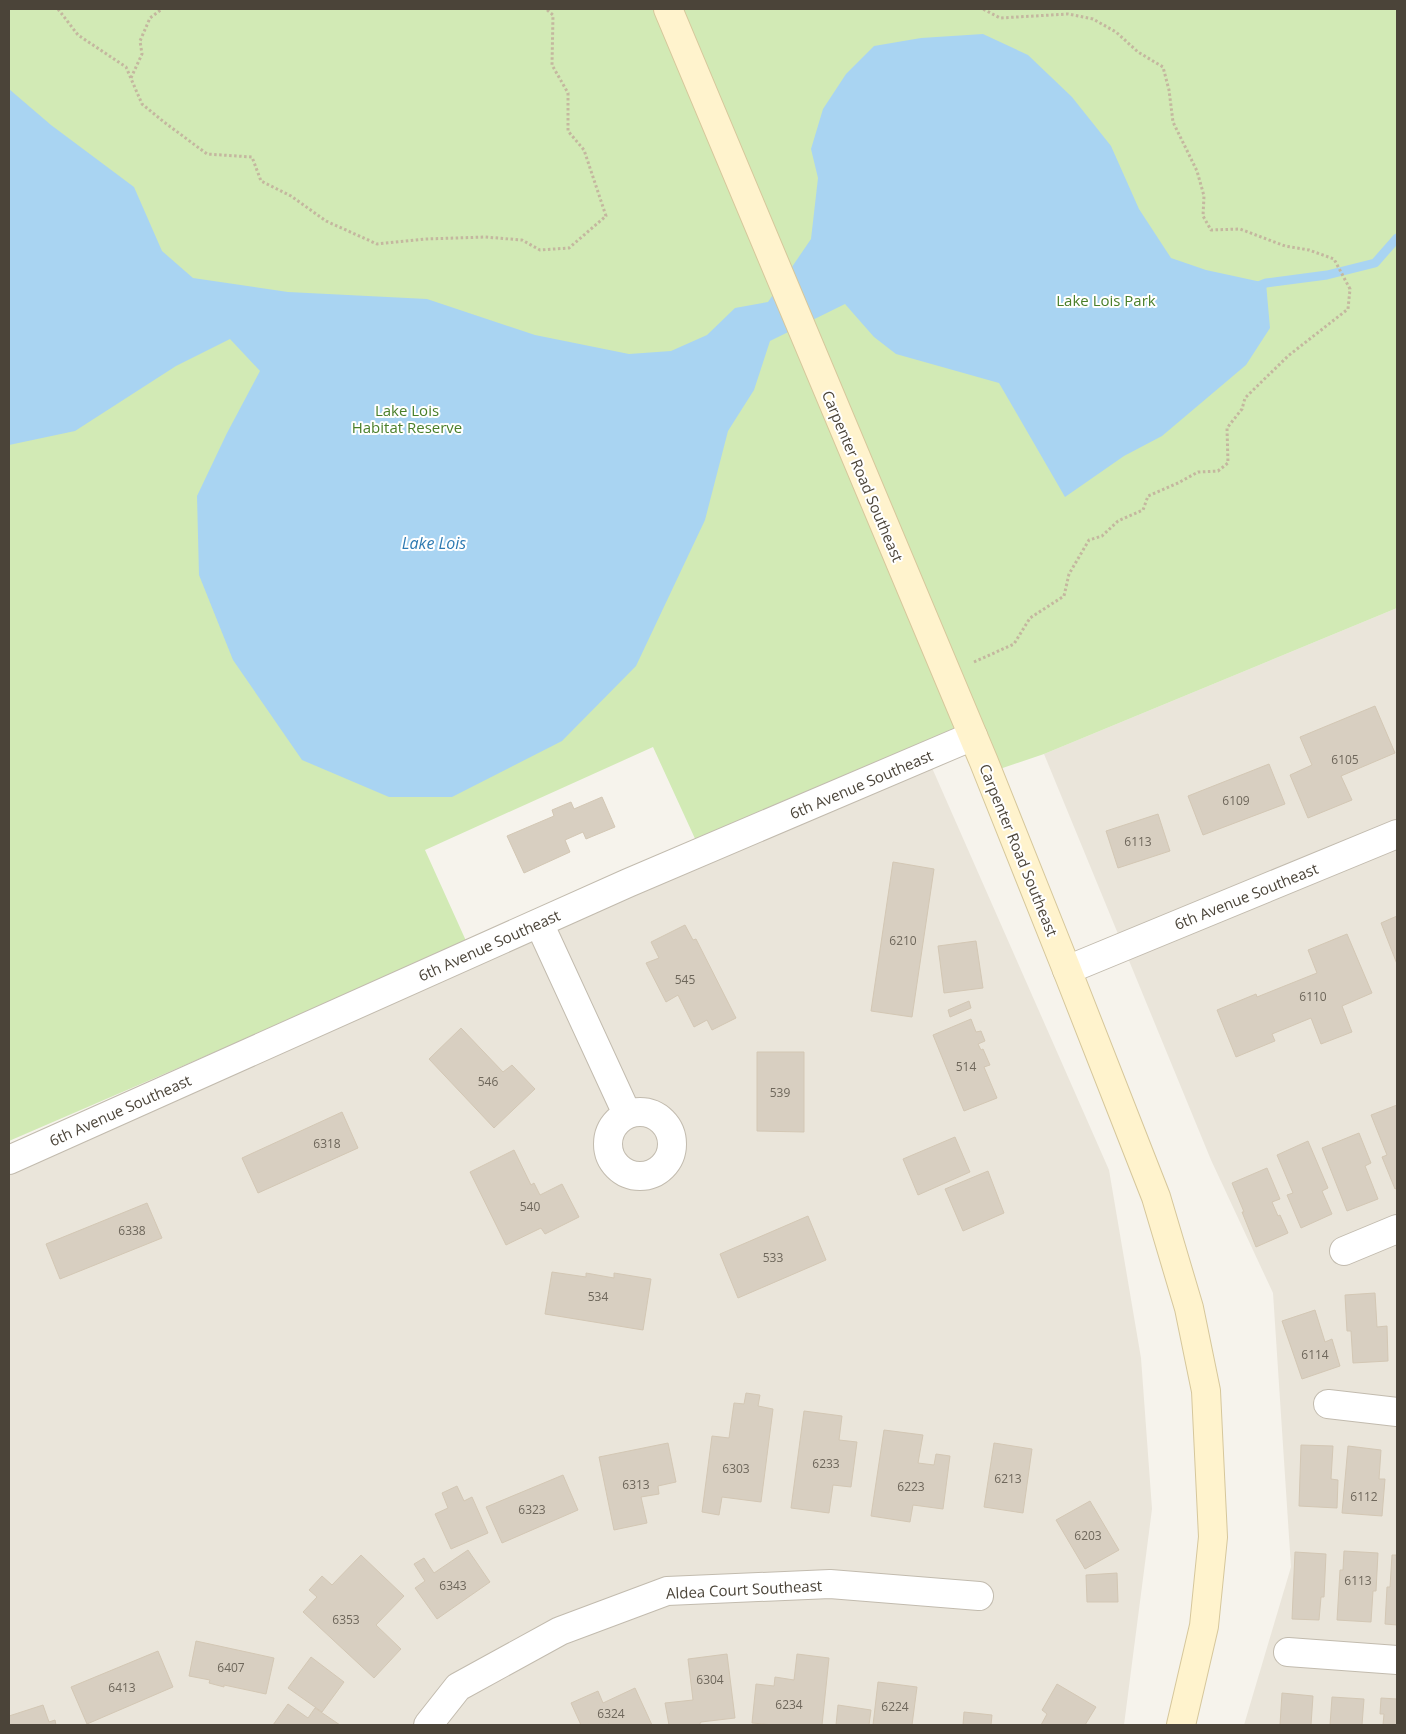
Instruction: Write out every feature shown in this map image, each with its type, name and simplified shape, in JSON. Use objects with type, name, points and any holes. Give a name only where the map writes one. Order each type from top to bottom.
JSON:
[{"type":"main road","name":"Carpenter Road Southeast","points":[[668,9],[973,736],[1068,970],[1156,1197],[1189,1308],[1206,1390],[1213,1537],[1204,1626],[1182,1725]]},
{"type":"street","name":"6th Avenue Southeast","points":[[9,1160],[628,883],[973,736]]},
{"type":"street","name":"6th Avenue Southeast","points":[[1068,970],[1397,834]]},
{"type":"street","points":[[539,923],[627,1114]]},
{"type":"street","points":[[1344,1251],[1397,1229]]},
{"type":"street","points":[[1328,1404],[1397,1412]]},
{"type":"street","name":"Aldea Court Southeast","points":[[428,1725],[458,1687],[560,1631],[667,1591],[830,1584],[979,1596]]},
{"type":"street","points":[[1288,1652],[1397,1660]]},
{"type":"path","points":[[58,9],[78,35],[126,67],[142,104],[164,122],[207,154],[252,157],[261,181],[291,196],[326,221],[377,244],[425,239],[485,237],[522,240],[540,250],[569,248],[606,216],[584,150],[568,131],[568,93],[552,65],[553,15],[546,9]]},
{"type":"path","points":[[131,78],[142,54],[140,40],[150,18],[162,9]]},
{"type":"path","points":[[947,675],[1014,644],[1030,618],[1064,596],[1069,574],[1089,540],[1102,536],[1118,521],[1143,510],[1148,496],[1198,472],[1218,471],[1228,463],[1227,428],[1242,409],[1245,398],[1288,356],[1348,309],[1350,289],[1334,259],[1309,250],[1285,246],[1240,229],[1211,230],[1203,216],[1204,196],[1197,171],[1173,122],[1169,90],[1163,68],[1138,52],[1116,32],[1093,19],[1068,14],[1000,18],[983,9]]},
{"type":"shaded area","points":[[1397,608],[1397,1725],[1244,1725],[1291,1567],[1273,1293],[1211,1160],[1044,754]]},
{"type":"shaded area","points":[[929,761],[1109,1170],[1141,1358],[1152,1509],[1124,1725],[9,1725],[9,1166]]},
{"type":"green space","name":"Lake Lois Habitat Reserve","points":[[9,9],[1397,9],[1397,608],[1044,754],[988,773],[957,729],[697,843],[653,747],[425,850],[467,943],[9,1141]]},
{"type":"water","name":"Lake Lois","points":[[983,34],[1028,55],[1072,97],[1111,146],[1139,209],[1171,258],[1206,270],[1266,283],[1270,328],[1246,365],[1162,436],[1124,456],[1065,497],[999,383],[896,354],[874,337],[845,304],[770,341],[754,390],[728,431],[705,520],[636,666],[562,741],[452,797],[389,797],[302,760],[233,660],[199,575],[197,496],[227,433],[260,371],[230,339],[176,366],[75,431],[9,445],[9,89],[51,125],[134,187],[162,251],[193,278],[288,292],[427,299],[535,335],[629,354],[671,351],[707,335],[735,308],[768,302],[811,239],[818,178],[811,149],[823,109],[846,74],[874,46],[921,38]]},
{"type":"building","points":[[1375,706],[1395,753],[1341,776],[1352,800],[1308,818],[1290,775],[1312,765],[1300,737]]},
{"type":"building","points":[[1269,764],[1285,804],[1203,835],[1188,796]]},
{"type":"building","points":[[602,797],[615,827],[586,839],[583,832],[565,840],[570,852],[524,873],[507,836],[554,816],[552,810],[571,802],[574,809]]},
{"type":"building","points":[[1158,814],[1170,851],[1118,868],[1106,831]]},
{"type":"building","points":[[893,862],[934,869],[912,1017],[871,1011]]},
{"type":"building","points":[[1397,916],[1397,964],[1381,923]]},
{"type":"building","points":[[685,925],[693,940],[696,939],[736,1018],[712,1030],[707,1020],[694,1027],[678,995],[666,1002],[646,963],[659,958],[651,942]]},
{"type":"building","points":[[1347,934],[1372,993],[1342,1006],[1352,1032],[1321,1044],[1311,1018],[1272,1034],[1275,1041],[1236,1057],[1217,1010],[1256,994],[1257,997],[1317,973],[1308,950]]},
{"type":"building","points":[[976,941],[983,988],[944,993],[938,946]]},
{"type":"building","points":[[969,1001],[971,1008],[950,1017],[948,1010]]},
{"type":"building","points":[[971,1019],[976,1032],[981,1031],[985,1041],[978,1044],[981,1050],[983,1049],[990,1065],[984,1067],[997,1098],[964,1111],[933,1035]]},
{"type":"building","points":[[461,1028],[503,1072],[512,1065],[535,1089],[494,1128],[429,1059]]},
{"type":"building","points":[[757,1052],[804,1052],[804,1132],[757,1131]]},
{"type":"building","points":[[1397,1105],[1397,1188],[1395,1189],[1382,1157],[1387,1155],[1371,1115]]},
{"type":"building","points":[[342,1112],[358,1148],[258,1193],[242,1158]]},
{"type":"building","points":[[1359,1133],[1371,1163],[1365,1166],[1378,1199],[1347,1211],[1322,1148]]},
{"type":"building","points":[[955,1137],[970,1172],[918,1195],[903,1159]]},
{"type":"building","points":[[1308,1141],[1328,1188],[1322,1191],[1332,1214],[1301,1228],[1287,1195],[1293,1193],[1277,1155]]},
{"type":"building","points":[[514,1150],[531,1185],[534,1183],[540,1195],[562,1184],[579,1217],[545,1234],[541,1228],[506,1245],[470,1172]]},
{"type":"building","points":[[1267,1168],[1280,1199],[1272,1202],[1288,1233],[1256,1247],[1232,1183]]},
{"type":"building","points":[[988,1171],[1004,1213],[963,1231],[945,1189]]},
{"type":"building","points":[[147,1203],[162,1238],[60,1279],[46,1244]]},
{"type":"building","points":[[808,1216],[826,1260],[738,1298],[720,1254]]},
{"type":"building","points":[[552,1272],[586,1277],[586,1273],[614,1278],[614,1273],[651,1279],[643,1330],[545,1314]]},
{"type":"building","points":[[1375,1293],[1377,1327],[1387,1326],[1388,1361],[1353,1363],[1351,1331],[1347,1331],[1345,1295]]},
{"type":"building","points":[[1315,1310],[1325,1342],[1332,1339],[1340,1366],[1302,1379],[1282,1321]]},
{"type":"building","points":[[746,1393],[760,1395],[758,1406],[773,1409],[761,1502],[722,1497],[719,1515],[702,1512],[712,1436],[729,1438],[734,1403],[744,1404]]},
{"type":"building","points":[[804,1411],[842,1416],[839,1440],[857,1442],[851,1487],[833,1485],[829,1513],[791,1508]]},
{"type":"building","points":[[884,1430],[923,1435],[918,1463],[934,1465],[936,1454],[950,1456],[943,1509],[913,1505],[910,1522],[871,1516]]},
{"type":"building","points":[[668,1443],[676,1482],[658,1486],[659,1494],[641,1497],[647,1523],[614,1530],[599,1457]]},
{"type":"building","points":[[994,1443],[1032,1449],[1023,1513],[984,1507]]},
{"type":"building","points":[[1301,1445],[1333,1446],[1331,1479],[1338,1480],[1337,1508],[1299,1506]]},
{"type":"building","points":[[1348,1446],[1381,1450],[1379,1479],[1385,1479],[1382,1516],[1342,1513]]},
{"type":"building","points":[[563,1475],[578,1510],[502,1543],[486,1507]]},
{"type":"building","points":[[457,1486],[464,1501],[472,1497],[488,1533],[451,1549],[435,1514],[448,1508],[442,1493]]},
{"type":"building","points":[[1090,1501],[1119,1550],[1085,1569],[1056,1520]]},
{"type":"building","points":[[468,1550],[490,1582],[437,1619],[415,1588],[425,1581],[414,1564],[424,1558],[434,1573]]},
{"type":"building","points":[[1344,1551],[1378,1553],[1376,1591],[1373,1591],[1371,1622],[1337,1620],[1340,1570],[1343,1570]]},
{"type":"building","points":[[1295,1552],[1326,1554],[1324,1597],[1321,1597],[1319,1620],[1292,1619]]},
{"type":"building","points":[[361,1555],[404,1596],[376,1625],[401,1649],[374,1678],[303,1612],[317,1597],[309,1590],[322,1576],[332,1585]]},
{"type":"building","points":[[1392,1555],[1397,1555],[1397,1625],[1385,1624],[1387,1587],[1390,1587]]},
{"type":"building","points":[[1117,1573],[1118,1602],[1087,1602],[1086,1575]]},
{"type":"building","points":[[196,1641],[274,1658],[266,1694],[224,1685],[224,1687],[209,1683],[210,1680],[189,1676]]},
{"type":"building","points":[[158,1651],[173,1687],[87,1724],[71,1687]]},
{"type":"building","points":[[727,1654],[735,1718],[701,1722],[699,1725],[669,1725],[665,1703],[693,1700],[688,1659]]},
{"type":"building","points":[[797,1654],[829,1658],[822,1725],[752,1723],[756,1684],[774,1686],[775,1677],[794,1680]]},
{"type":"building","points":[[311,1657],[344,1682],[322,1712],[288,1688]]},
{"type":"building","points":[[878,1682],[917,1687],[912,1725],[873,1725]]},
{"type":"building","points":[[1057,1684],[1096,1707],[1085,1725],[1041,1725],[1047,1714],[1042,1710]]},
{"type":"building","points":[[635,1688],[652,1725],[581,1725],[571,1703],[598,1691],[603,1703]]},
{"type":"building","points":[[1282,1693],[1313,1696],[1311,1725],[1280,1725]]},
{"type":"building","points":[[1332,1697],[1364,1699],[1362,1725],[1330,1725]]},
{"type":"building","points":[[1381,1698],[1397,1699],[1397,1725],[1383,1725],[1384,1714],[1380,1714]]},
{"type":"building","points":[[288,1704],[308,1718],[315,1708],[340,1725],[273,1725]]},
{"type":"building","points":[[43,1705],[49,1722],[55,1720],[56,1725],[9,1725],[9,1716]]},
{"type":"building","points":[[838,1705],[871,1710],[869,1725],[836,1725]]},
{"type":"building","points":[[964,1712],[992,1715],[991,1725],[963,1725]]},
{"type":"waterway","points":[[1256,287],[1266,283],[1327,275],[1375,263],[1397,238]]},
{"type":"park label","name":"Lake Lois Park","points":[[1106,300]]}]
